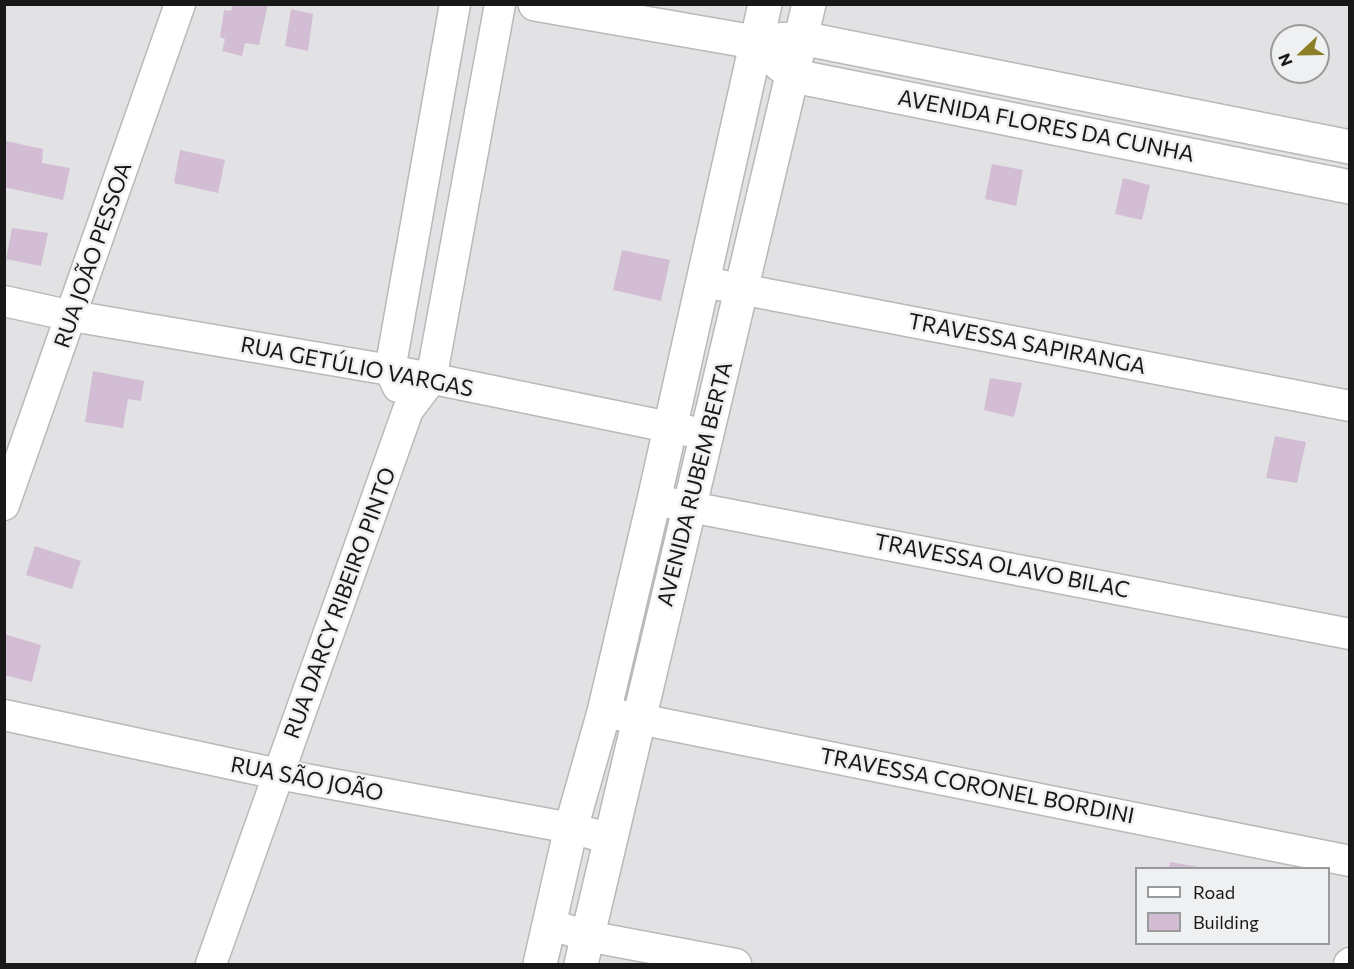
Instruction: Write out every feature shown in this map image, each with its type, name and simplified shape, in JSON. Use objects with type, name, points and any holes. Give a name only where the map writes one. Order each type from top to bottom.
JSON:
[{"type":"main road","name":"AVENIDA FLORES DA CUNHA","points":[[535,4],[754,42],[801,38],[1350,147]]},
{"type":"main road","name":"AVENIDA RUBEM BERTA","points":[[540,964],[571,828],[604,712],[654,500],[704,282],[754,42],[765,4]]},
{"type":"main road","name":"AVENIDA RUBEM BERTA","points":[[584,950],[637,719],[794,76],[809,4]]},
{"type":"main road","name":"AVENIDA FLORES DA CUNHA","points":[[754,42],[794,76],[1350,187]]},
{"type":"street","name":"RUA JOÃO PESSOA","points":[[4,505],[180,4]]},
{"type":"street","points":[[408,410],[390,370],[455,4]]},
{"type":"street","name":"RUA DARCY RIBEIRO PINTO","points":[[211,964],[408,410],[431,380],[500,4]]},
{"type":"street","name":"TRAVESSA SAPIRANGA","points":[[704,282],[1350,406]]},
{"type":"street","name":"RUA GETÚLIO VARGAS","points":[[4,301],[72,316],[390,370],[669,429],[708,435]]},
{"type":"street","name":"TRAVESSA OLAVO BILAC","points":[[654,500],[690,505],[1350,634]]},
{"type":"street","name":"TRAVESSA CORONEL BORDINI","points":[[604,712],[1350,861]]},
{"type":"street","name":"RUA SÃO JOÃO","points":[[4,715],[278,774],[571,828],[611,839]]},
{"type":"street","points":[[549,924],[584,950],[736,964]]},
{"type":"building","points":[[233,4],[268,4],[259,45],[245,43],[242,56],[222,51],[225,39],[220,37],[224,10],[231,11]]},
{"type":"building","points":[[291,9],[313,14],[308,51],[285,46]]},
{"type":"building","points":[[6,141],[43,149],[42,163],[70,168],[63,200],[4,187]]},
{"type":"building","points":[[180,150],[225,160],[218,193],[174,183]]},
{"type":"building","points":[[992,164],[1023,170],[1016,206],[985,199]]},
{"type":"building","points":[[1123,178],[1150,185],[1142,220],[1115,214]]},
{"type":"building","points":[[12,228],[48,233],[41,266],[6,259]]},
{"type":"building","points":[[622,250],[670,260],[661,301],[613,290]]},
{"type":"building","points":[[93,371],[144,381],[141,401],[128,399],[123,428],[85,422]]},
{"type":"building","points":[[990,378],[1022,383],[1014,417],[984,410]]},
{"type":"building","points":[[1275,436],[1306,442],[1297,483],[1266,478]]},
{"type":"building","points":[[35,546],[81,561],[72,589],[26,575]]},
{"type":"building","points":[[4,634],[41,645],[32,682],[4,675]]},
{"type":"building","points":[[1170,862],[1199,867],[1169,867]]}]
